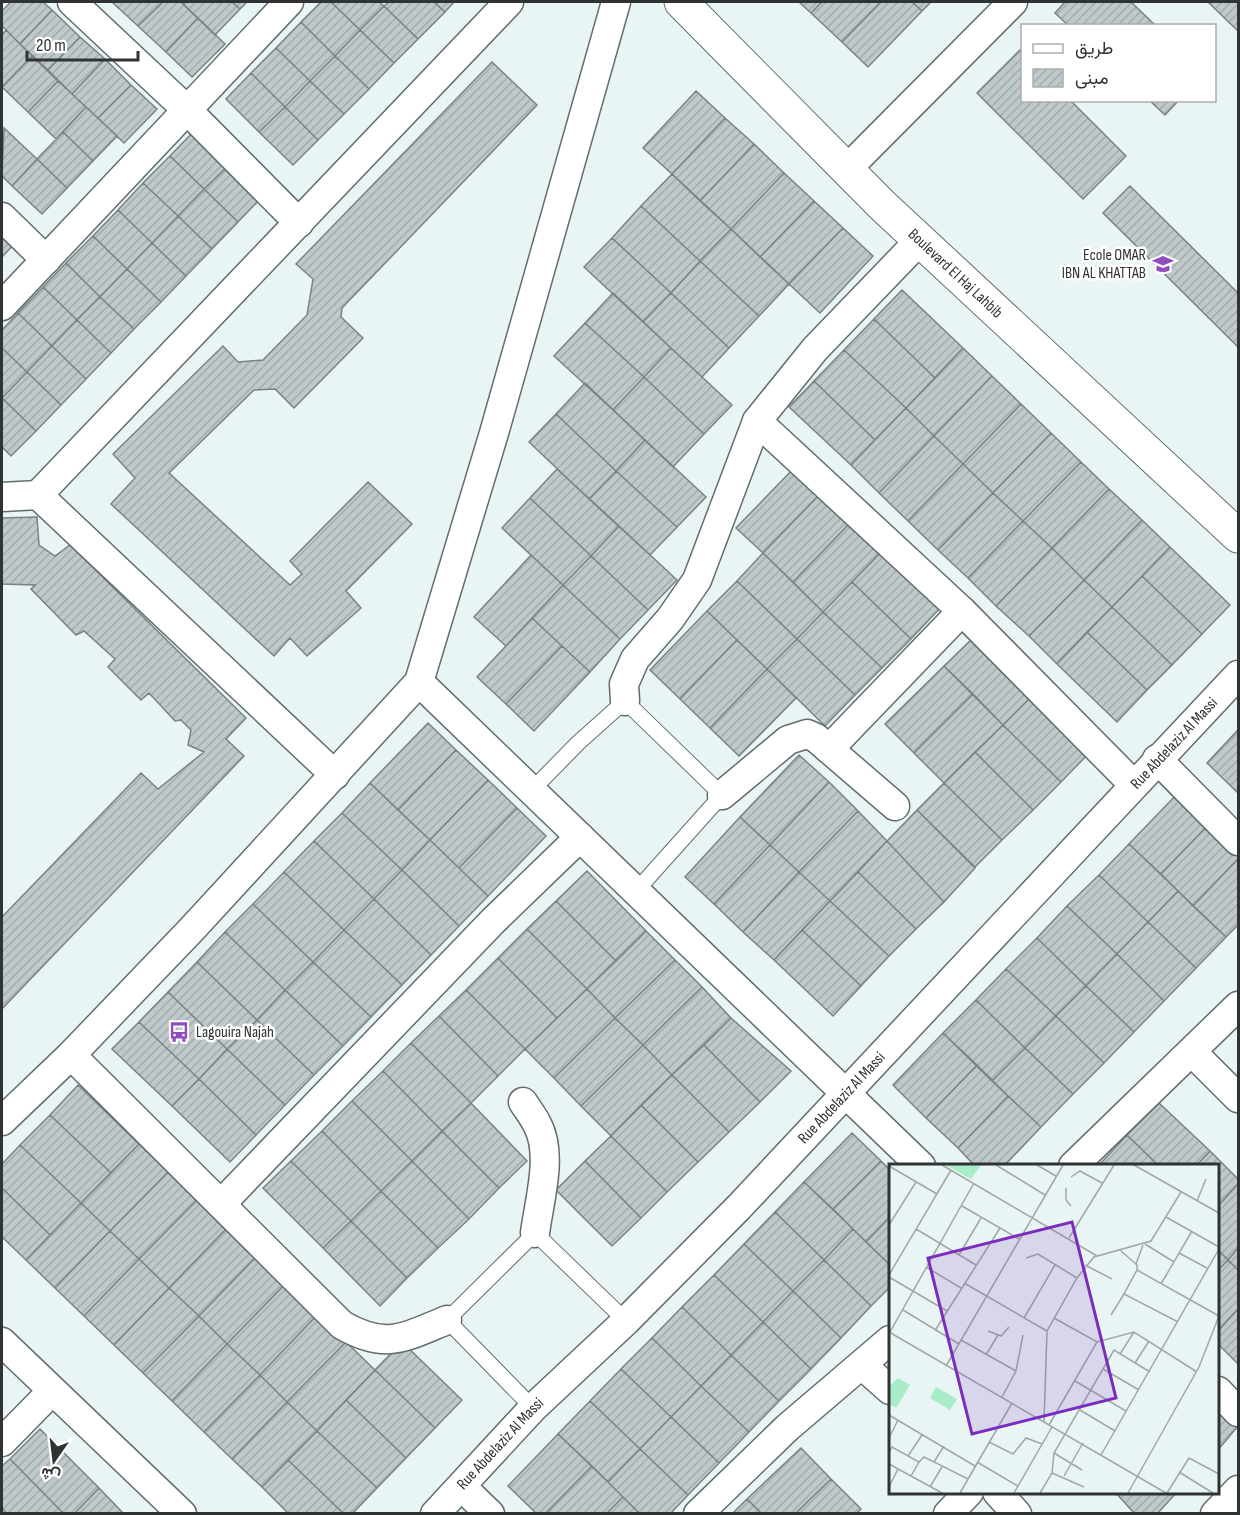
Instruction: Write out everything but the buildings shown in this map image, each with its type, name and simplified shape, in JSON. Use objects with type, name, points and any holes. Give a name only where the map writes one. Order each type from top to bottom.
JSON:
[{"type":"street","points":[[72,2],[186,109],[299,223]]},
{"type":"street","points":[[2,306],[289,2]]},
{"type":"street","points":[[2,497],[38,495],[509,2]]},
{"type":"street","points":[[2,1121],[71,1055],[335,775],[419,682],[498,421],[616,2]]},
{"type":"street","name":"Boulevard El Haj Lahbib","points":[[681,2],[920,240],[1239,536]]},
{"type":"street","points":[[847,169],[1013,2]]},
{"type":"street","points":[[2,217],[46,260]]},
{"type":"street","points":[[625,701],[624,684],[635,659],[698,580],[757,421],[816,349],[920,240]]},
{"type":"street","points":[[757,421],[962,611],[1133,784]]},
{"type":"street","points":[[38,495],[335,775]]},
{"type":"street","points":[[829,749],[962,611]]},
{"type":"street","name":"Rue Abdelaziz Al Massi","points":[[435,1514],[534,1408],[626,1321],[739,1207],[1133,784],[1239,675]]},
{"type":"street","points":[[419,682],[530,792],[636,890],[919,1164]]},
{"type":"street","points":[[722,795],[788,740],[797,735],[807,734],[829,749],[895,806]]},
{"type":"street","points":[[1157,759],[1239,841]]},
{"type":"street","points":[[221,1204],[493,921],[580,837]]},
{"type":"street","points":[[1075,1164],[1239,1006]]},
{"type":"street","points":[[1192,1052],[1239,1098]]},
{"type":"street","points":[[71,1055],[342,1325],[365,1338],[385,1341],[447,1320]]},
{"type":"street","points":[[523,1102],[539,1126],[545,1146],[546,1162],[535,1233]]},
{"type":"street","points":[[2,1342],[182,1514]]},
{"type":"street","points":[[698,1514],[787,1428],[889,1342]]},
{"type":"street","points":[[863,1366],[889,1388]]},
{"type":"street","points":[[2,1442],[52,1391]]},
{"type":"street","points":[[1219,1392],[1239,1412]]},
{"type":"street","points":[[462,1487],[490,1514]]},
{"type":"street","points":[[1215,1514],[1239,1490]]},
{"type":"street","points":[[948,1514],[967,1494]]},
{"type":"street","points":[[999,1494],[1017,1514]]},
{"type":"lane","points":[[530,792],[578,743],[625,701],[722,795],[636,890]]},
{"type":"lane","points":[[534,1408],[447,1320],[535,1233],[626,1321]]},
{"type":"place","name":"Ecole OMAR IBN AL KHATTAB","points":[[1163,264]]},
{"type":"place","name":"Lagouira Najah","points":[[179,1032]]}]
